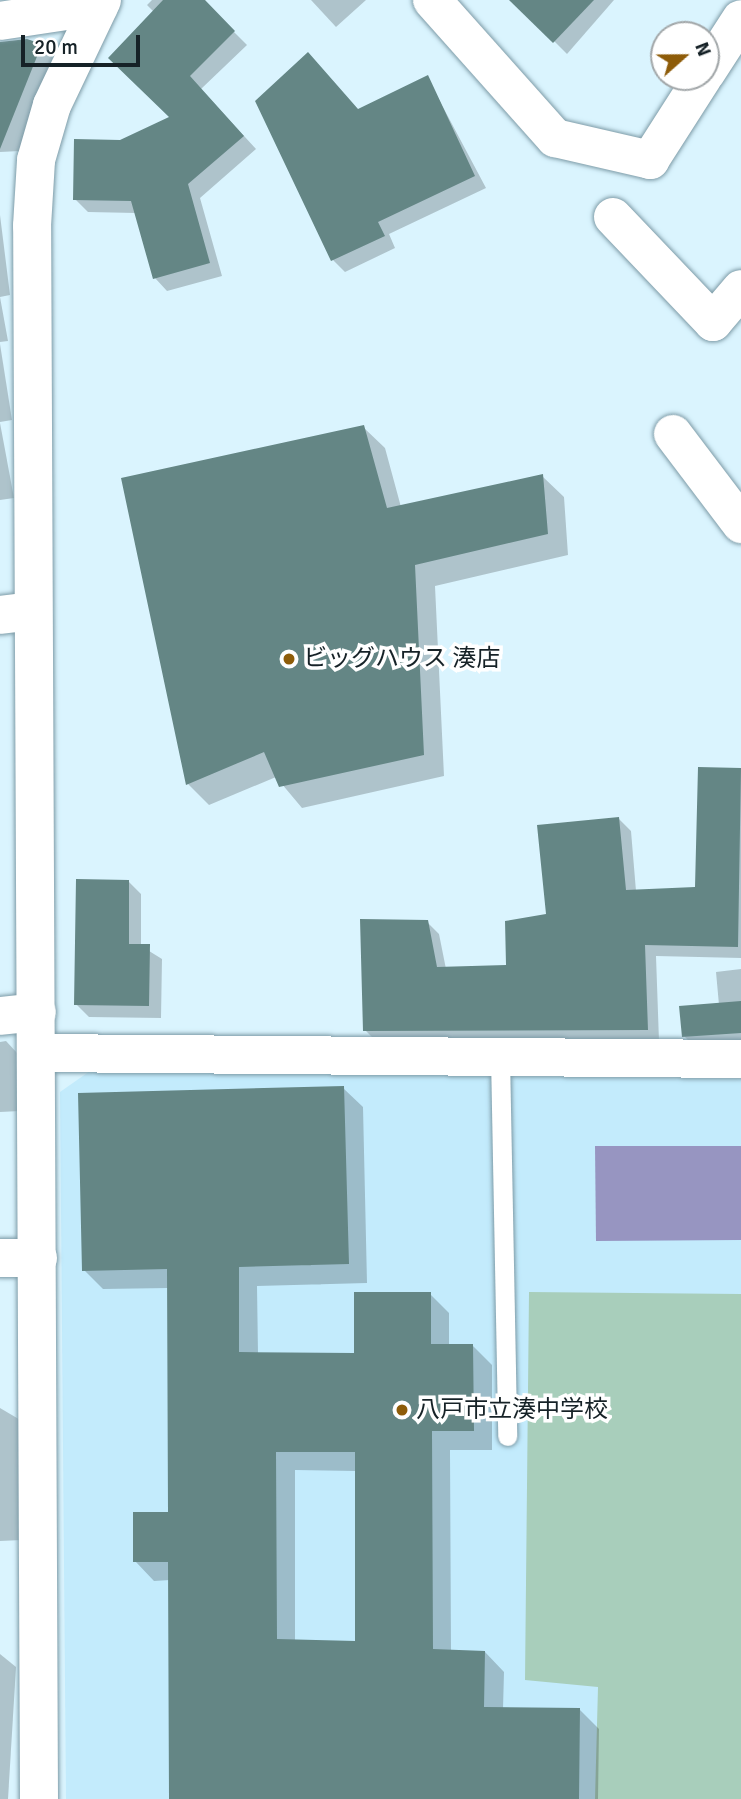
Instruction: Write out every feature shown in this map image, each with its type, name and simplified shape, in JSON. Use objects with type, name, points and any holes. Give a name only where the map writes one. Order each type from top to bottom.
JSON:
[{"type":"street","points":[[432,0],[555,138],[650,160],[695,91]]},
{"type":"street","points":[[0,21],[100,3]]},
{"type":"street","points":[[39,1799],[38,1053],[18,1014],[16,613],[36,160],[52,105],[100,3]]},
{"type":"street","points":[[720,52],[741,19]]},
{"type":"street","points":[[613,217],[713,322],[741,289]]},
{"type":"street","points":[[673,434],[741,524]]},
{"type":"street","points":[[38,1053],[741,1059]]},
{"type":"street","points":[[0,1258],[38,1258]]},
{"type":"lane","points":[[500,1056],[507,1436]]},
{"type":"shaded area","name":"八戸市立湊中学校","points":[[90,1071],[741,1079],[741,1799],[66,1799],[60,1092]]},
{"type":"shaded area","points":[[595,1146],[741,1146],[741,1240],[596,1241]]},
{"type":"green space","points":[[529,1292],[741,1294],[741,1799],[595,1799],[598,1687],[525,1680]]},
{"type":"building","points":[[163,0],[205,0],[235,31],[190,76],[244,136],[188,184],[210,263],[153,279],[131,201],[73,200],[74,139],[120,140],[169,117],[108,58]]},
{"type":"building","points":[[509,0],[594,0],[553,43]]},
{"type":"building","points":[[27,39],[42,44],[0,149],[0,42]]},
{"type":"building","points":[[308,52],[358,109],[428,75],[475,176],[378,222],[385,236],[331,261],[255,101]]},
{"type":"building","name":"ビッグハウス 湊店","points":[[364,425],[387,508],[543,474],[548,534],[415,565],[424,755],[279,787],[264,752],[186,785],[121,478]]},
{"type":"building","points":[[698,767],[741,768],[738,947],[645,945],[648,1030],[363,1031],[360,919],[428,920],[437,967],[506,965],[505,921],[546,914],[537,825],[619,817],[626,890],[695,887]]},
{"type":"building","points":[[76,879],[129,880],[129,944],[150,944],[149,1006],[74,1005]]},
{"type":"building","points":[[741,1001],[741,1033],[682,1037],[679,1006]]},
{"type":"building","points":[[344,1086],[349,1264],[239,1267],[239,1352],[354,1353],[354,1292],[431,1292],[431,1344],[473,1344],[474,1431],[432,1431],[433,1649],[485,1651],[484,1707],[580,1708],[579,1799],[169,1799],[168,1562],[133,1562],[133,1512],[168,1512],[167,1269],[82,1271],[78,1093]],"holes":[[[276,1452],[355,1452],[355,1641],[277,1639]]]},
{"type":"place","name":"ビッグハウス 湊店","points":[[289,659]]},
{"type":"place","name":"八戸市立湊中学校","points":[[402,1410]]}]
